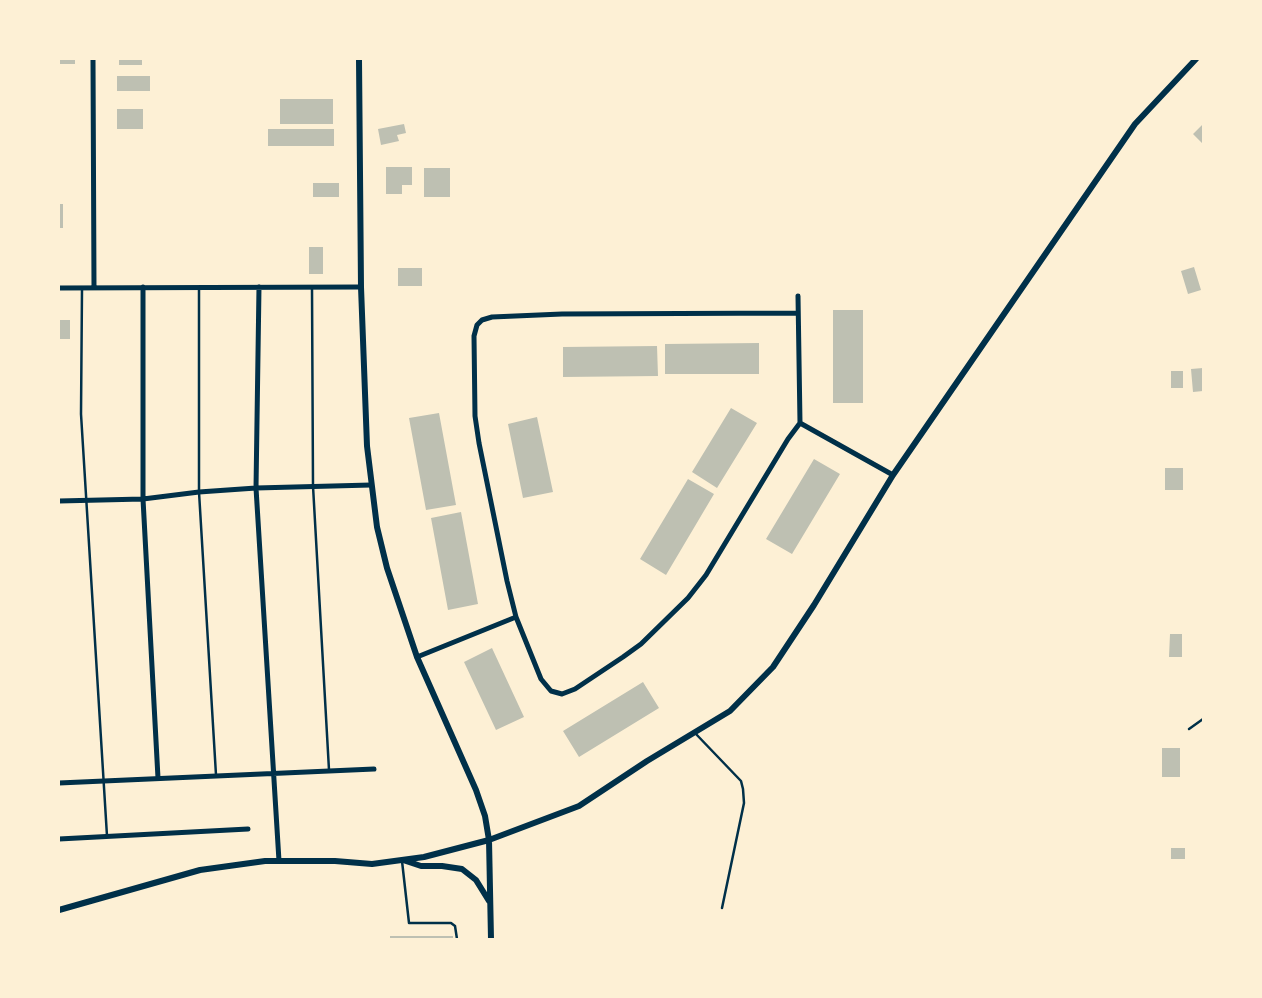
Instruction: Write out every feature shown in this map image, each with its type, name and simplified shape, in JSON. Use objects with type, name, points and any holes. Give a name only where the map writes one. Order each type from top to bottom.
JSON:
[{"type":"street","points":[[93,59],[94,288]]},
{"type":"street","points":[[359,59],[361,287],[370,485],[377,527],[387,568],[417,657],[476,790],[485,816],[489,840],[491,939]]},
{"type":"street","points":[[59,910],[200,870],[265,861],[335,861],[372,864],[424,857],[489,840],[579,806],[647,761],[730,712],[773,667],[814,605],[893,475],[1135,124],[1196,59]]},
{"type":"street","points":[[144,287],[143,499],[158,778]]},
{"type":"street","points":[[259,287],[256,488],[279,861]]},
{"type":"street","points":[[59,288],[361,287]]},
{"type":"street","points":[[798,296],[800,423],[788,439],[706,575],[688,598],[640,644],[623,657],[575,689],[562,694],[551,691],[541,679],[516,616],[478,443],[475,416],[474,336],[477,325],[482,320],[492,317],[562,314],[798,313]]},
{"type":"street","points":[[800,423],[893,475]]},
{"type":"street","points":[[59,501],[143,499],[199,492],[256,488],[370,485]]},
{"type":"street","points":[[417,657],[516,616]]},
{"type":"street","points":[[59,783],[374,769]]},
{"type":"street","points":[[59,839],[248,829]]},
{"type":"street","points":[[402,860],[421,866],[442,866],[462,870],[476,880],[490,903]]},
{"type":"lane","points":[[199,287],[199,492],[216,776]]},
{"type":"lane","points":[[312,287],[313,486],[329,771]]},
{"type":"lane","points":[[82,288],[81,414],[107,836]]},
{"type":"lane","points":[[1189,728],[1203,719]]},
{"type":"lane","points":[[694,732],[740,780],[743,789],[744,803],[722,908]]},
{"type":"lane","points":[[402,860],[409,923],[452,923],[456,926],[457,939]]},
{"type":"building","points":[[59,59],[75,59],[75,64],[59,64]]},
{"type":"building","points":[[119,59],[142,59],[142,65],[119,65]]},
{"type":"building","points":[[117,76],[150,76],[150,91],[117,91]]},
{"type":"building","points":[[280,99],[333,99],[333,124],[280,124]]},
{"type":"building","points":[[117,109],[143,109],[143,129],[117,129]]},
{"type":"building","points":[[404,124],[406,133],[397,135],[399,141],[381,145],[378,129]]},
{"type":"building","points":[[1203,124],[1203,144],[1193,134]]},
{"type":"building","points":[[268,129],[334,129],[334,146],[268,146]]},
{"type":"building","points":[[386,167],[412,167],[412,185],[402,185],[402,194],[386,194]]},
{"type":"building","points":[[424,168],[450,168],[450,197],[424,197]]},
{"type":"building","points":[[313,183],[339,183],[339,197],[313,197]]},
{"type":"building","points":[[59,204],[63,204],[63,228],[59,228]]},
{"type":"building","points":[[309,247],[323,247],[323,274],[309,274]]},
{"type":"building","points":[[1194,267],[1201,290],[1188,294],[1181,271]]},
{"type":"building","points":[[398,268],[422,268],[422,286],[398,286]]},
{"type":"building","points":[[833,310],[863,310],[863,403],[833,403]]},
{"type":"building","points":[[59,320],[70,320],[70,339],[59,339]]},
{"type":"building","points":[[759,343],[759,374],[665,374],[665,344]]},
{"type":"building","points":[[657,346],[658,376],[563,377],[563,347]]},
{"type":"building","points":[[1203,368],[1203,391],[1193,392],[1191,369]]},
{"type":"building","points":[[1171,371],[1183,371],[1183,388],[1171,388]]},
{"type":"building","points":[[731,408],[757,423],[717,488],[692,472]]},
{"type":"building","points":[[439,413],[456,505],[426,510],[409,418]]},
{"type":"building","points":[[537,417],[553,492],[523,498],[508,424]]},
{"type":"building","points":[[814,459],[840,474],[792,554],[766,539]]},
{"type":"building","points":[[1165,468],[1183,468],[1183,490],[1165,490]]},
{"type":"building","points":[[688,479],[714,494],[666,575],[640,559]]},
{"type":"building","points":[[461,512],[478,604],[448,610],[431,518]]},
{"type":"building","points":[[1170,634],[1182,634],[1182,657],[1169,657]]},
{"type":"building","points":[[492,648],[524,717],[496,730],[464,662]]},
{"type":"building","points":[[643,682],[659,708],[579,757],[563,731]]},
{"type":"building","points":[[1162,748],[1180,748],[1180,777],[1162,777]]},
{"type":"building","points":[[1171,848],[1185,848],[1185,859],[1171,859]]},
{"type":"building","points":[[390,936],[453,936],[453,939],[390,939]]}]
